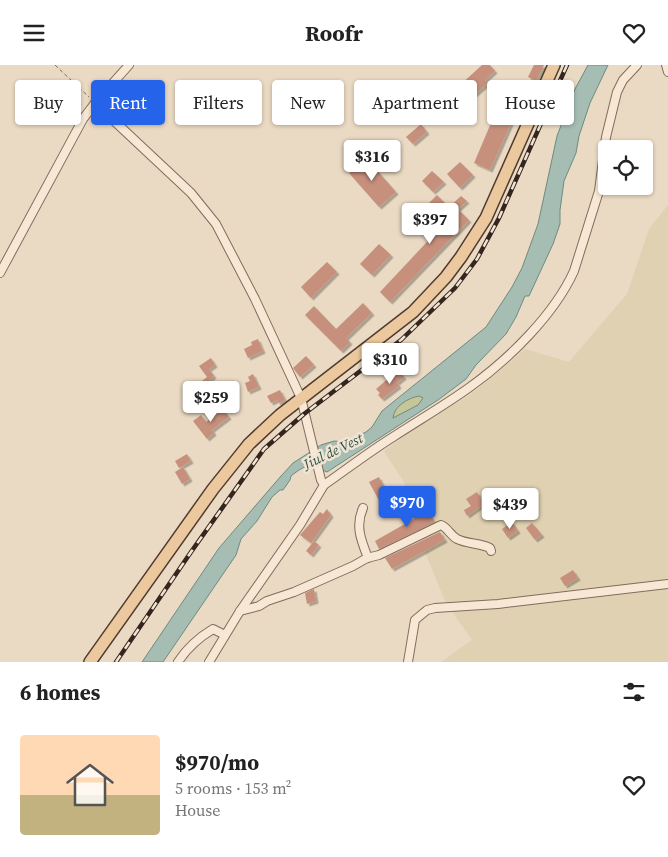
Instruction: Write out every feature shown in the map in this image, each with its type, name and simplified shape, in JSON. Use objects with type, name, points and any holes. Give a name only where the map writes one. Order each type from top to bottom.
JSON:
[{"type":"main road","points":[[90,662],[213,489],[264,430],[301,398],[413,312],[446,277],[486,218],[554,65]]},
{"type":"street","points":[[116,80],[129,65]]},
{"type":"street","points":[[210,662],[240,611],[300,525],[322,483],[472,386],[513,351],[544,318],[562,293],[574,271],[599,191],[606,137],[617,91],[623,80],[638,65]]},
{"type":"street","points":[[666,65],[668,72]]},
{"type":"street","points":[[0,273],[91,109]]},
{"type":"street","points":[[118,125],[190,193],[216,224],[255,299],[301,398],[322,483]]},
{"type":"street","points":[[363,508],[358,522],[358,529],[368,557]]},
{"type":"street","points":[[240,611],[259,606],[267,601],[294,592],[368,557],[379,555],[441,525],[446,527],[458,539],[484,545],[490,548],[491,551]]},
{"type":"street","points":[[408,662],[415,619],[427,610],[498,604],[668,584]]},
{"type":"street","points":[[178,662],[187,649],[213,629],[225,635]]},
{"type":"path","points":[[54,65],[91,99]]},
{"type":"shaded area","points":[[668,205],[668,662],[441,662],[472,640],[446,603],[420,540],[404,482],[384,451],[425,421],[470,395],[525,349],[569,362],[627,294],[649,229]]},
{"type":"green space","points":[[419,396],[423,398],[418,405],[393,418],[396,410],[402,403]]},
{"type":"water","name":"Jiul de Vest","points":[[588,65],[608,65],[590,103],[579,136],[576,153],[564,181],[560,224],[553,244],[529,296],[525,296],[506,334],[476,365],[466,379],[438,400],[327,472],[312,467],[304,467],[291,476],[283,490],[280,490],[272,497],[257,521],[241,539],[236,555],[163,662],[142,662],[219,548],[293,463],[321,445],[334,441],[344,442],[366,432],[372,427],[382,411],[486,327],[522,268],[538,224],[557,136],[561,125],[574,125],[574,92]],"holes":[[[419,396],[423,398],[418,405],[393,418],[396,410],[402,403]]]},
{"type":"building","points":[[482,65],[490,65],[495,71],[485,80],[487,84],[477,93],[477,80],[466,80]]},
{"type":"building","points":[[534,65],[544,65],[536,80],[528,77]]},
{"type":"building","points":[[420,125],[427,132],[413,144],[406,137]]},
{"type":"building","points":[[490,125],[510,125],[490,170],[474,163]]},
{"type":"building","points":[[366,158],[396,192],[379,207],[349,173]]},
{"type":"building","points":[[460,162],[473,175],[460,188],[447,174]]},
{"type":"building","points":[[432,171],[444,182],[433,192],[422,181]]},
{"type":"building","points":[[437,195],[449,207],[461,196],[467,201],[458,209],[469,220],[390,302],[380,292],[440,228],[434,222],[441,215],[429,203]]},
{"type":"building","points":[[379,244],[391,255],[372,275],[360,264]]},
{"type":"building","points":[[327,262],[337,272],[311,298],[301,287]]},
{"type":"building","points":[[363,303],[372,313],[346,338],[350,342],[341,351],[305,315],[314,306],[336,329]]},
{"type":"building","points":[[258,339],[263,351],[248,358],[244,349],[252,345],[251,342]]},
{"type":"building","points":[[306,356],[314,365],[300,377],[293,368]]},
{"type":"building","points":[[211,358],[215,365],[209,369],[214,376],[209,380],[212,383],[193,398],[188,392],[207,377],[199,366]]},
{"type":"building","points":[[398,370],[404,377],[397,383],[399,386],[382,399],[376,389]]},
{"type":"building","points":[[253,374],[259,387],[248,392],[245,383],[250,381],[248,377]]},
{"type":"building","points":[[280,390],[285,400],[278,403],[277,400],[271,403],[267,396]]},
{"type":"building","points":[[223,409],[229,417],[212,430],[214,433],[207,439],[193,421],[201,415],[206,422]]},
{"type":"building","points":[[187,454],[191,461],[179,468],[175,461]]},
{"type":"building","points":[[183,467],[190,479],[182,484],[175,472]]},
{"type":"building","points":[[379,477],[391,501],[382,506],[369,482]]},
{"type":"building","points":[[477,492],[484,504],[467,516],[464,510],[471,506],[466,499]]},
{"type":"building","points":[[418,503],[425,514],[428,512],[435,522],[379,549],[375,541],[417,517],[411,508]]},
{"type":"building","points":[[327,509],[331,515],[311,543],[300,535],[320,512],[323,514]]},
{"type":"building","points":[[512,522],[518,531],[508,538],[502,529]]},
{"type":"building","points":[[532,523],[542,535],[535,540],[526,528]]},
{"type":"building","points":[[440,532],[445,540],[392,569],[385,558]]},
{"type":"building","points":[[314,541],[319,545],[311,555],[306,551]]},
{"type":"building","points":[[573,570],[578,578],[565,586],[560,578]]},
{"type":"building","points":[[314,589],[316,601],[307,604],[305,593]]},
{"type":"railway","points":[[116,662],[264,449],[304,414],[401,340],[455,288],[477,259],[499,218],[567,65]]}]
